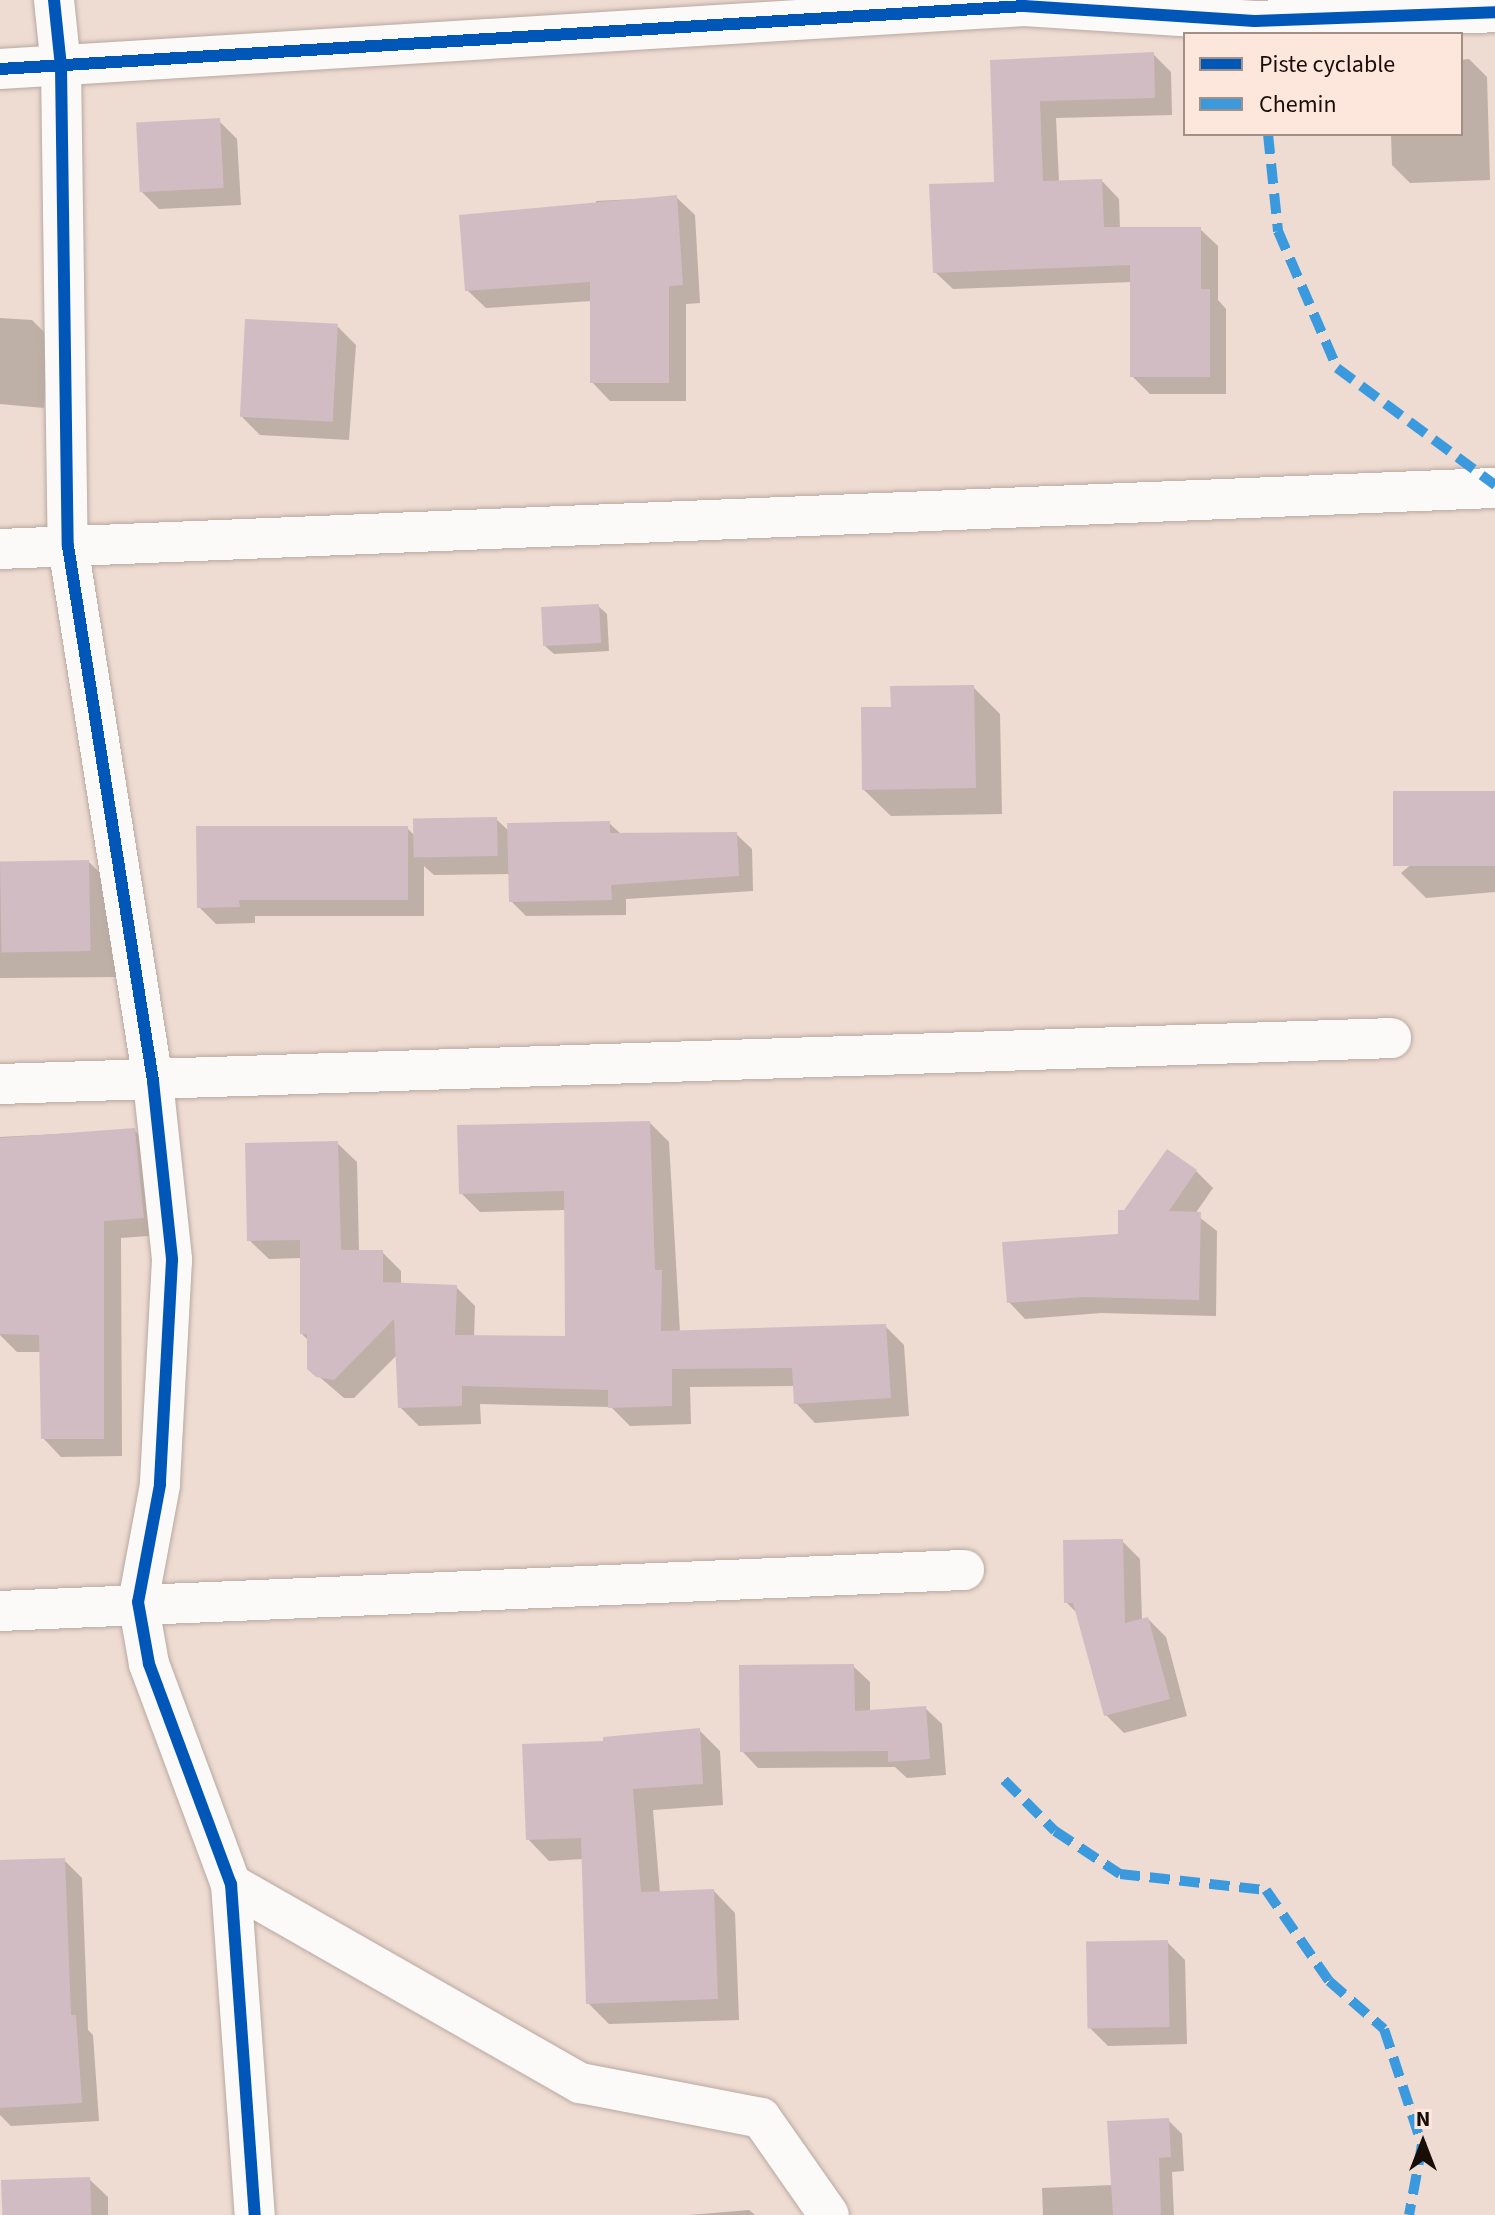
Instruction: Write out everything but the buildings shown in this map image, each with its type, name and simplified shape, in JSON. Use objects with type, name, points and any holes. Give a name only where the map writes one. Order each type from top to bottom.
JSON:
[{"type":"street","points":[[54,0],[61,67],[68,546],[153,1081],[172,1260],[160,1485],[138,1602],[149,1664],[231,1884],[255,2215]]},
{"type":"street","points":[[0,69],[1029,3],[1255,21],[1495,12]]},
{"type":"street","points":[[0,549],[1495,488]]},
{"type":"street","points":[[0,1084],[1391,1038]]},
{"type":"street","points":[[0,1611],[138,1602],[964,1570]]},
{"type":"street","points":[[231,1884],[580,2083],[761,2118],[829,2215]]},
{"type":"marked path","points":[[1268,136],[1278,231],[1337,368],[1495,485]]},
{"type":"marked path","points":[[1004,1780],[1055,1831],[1120,1874],[1266,1890],[1329,1981],[1384,2029],[1422,2145],[1409,2215]]},
{"type":"cycle path","points":[[54,0],[61,67],[68,546],[153,1081],[172,1260],[160,1485],[138,1602],[149,1664],[231,1884],[255,2215]]},
{"type":"cycle path","points":[[0,69],[1024,6],[1255,21],[1495,12]]}]
